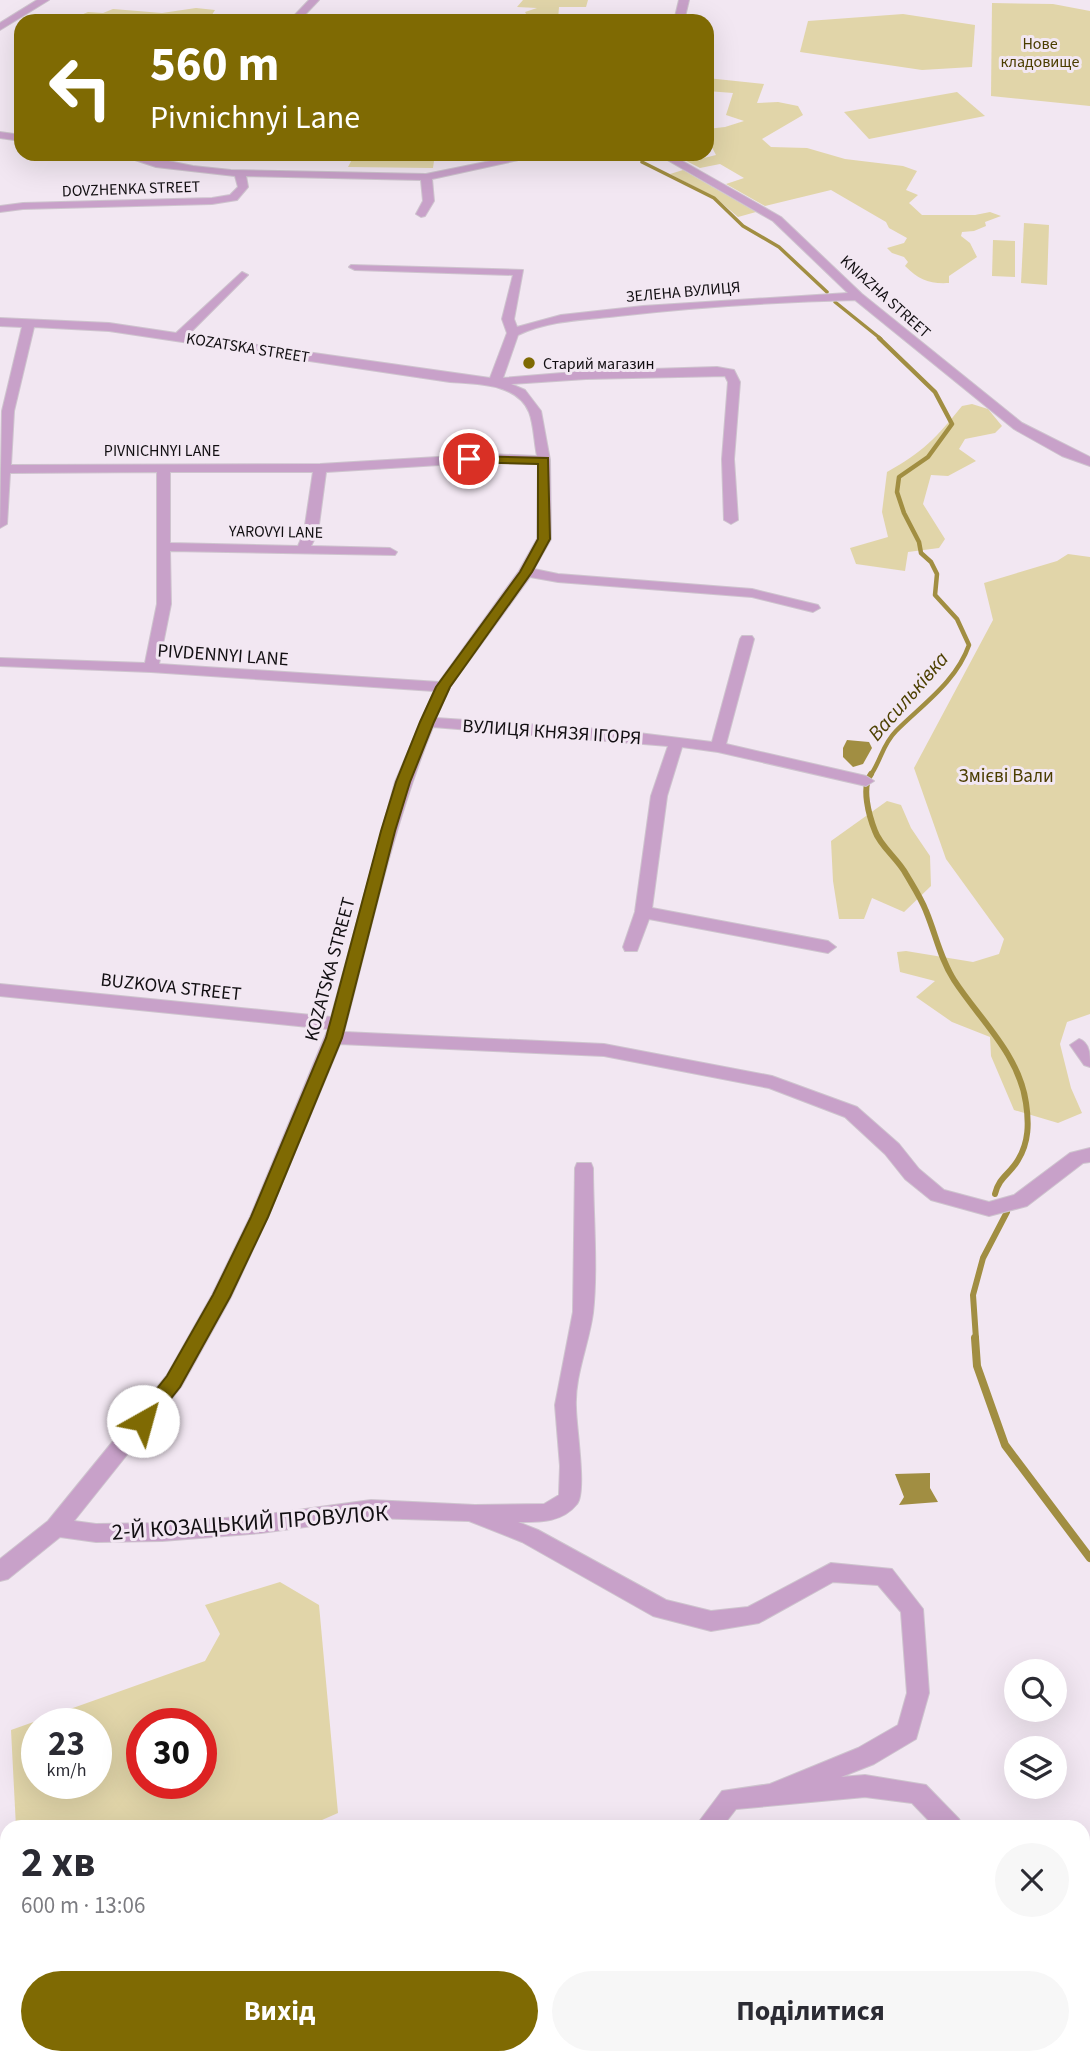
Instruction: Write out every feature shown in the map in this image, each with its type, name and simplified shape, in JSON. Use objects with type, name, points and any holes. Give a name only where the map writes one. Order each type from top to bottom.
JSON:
[{"type":"street","points":[[21,14],[44,0]]},
{"type":"street","points":[[301,14],[314,0]]},
{"type":"street","points":[[145,161],[161,166],[240,172],[342,172],[426,177],[506,161]]},
{"type":"street","name":"KNIAZHA STREET","points":[[674,161],[777,219],[859,296],[1018,426],[1066,453],[1090,462]]},
{"type":"street","name":"DOVZHENKA STREET","points":[[0,209],[233,198],[243,187],[240,172]]},
{"type":"street","points":[[421,214],[429,205],[431,194],[426,177]]},
{"type":"street","points":[[355,267],[519,272],[508,319],[513,333],[495,382],[586,375],[717,371],[730,373],[734,382],[728,459],[731,520]]},
{"type":"street","points":[[180,337],[242,275]]},
{"type":"street","name":"ЗЕЛЕНА ВУЛИЦЯ","points":[[513,333],[534,323],[711,302],[859,296]]},
{"type":"street","name":"KOZATSKA STREET","points":[[0,322],[109,327],[450,378],[495,382],[521,393],[535,411],[544,460],[544,539],[526,572],[443,687],[427,722],[403,782],[388,831],[336,1031],[259,1217],[221,1297],[174,1381],[55,1527],[0,1572]]},
{"type":"street","points":[[0,524],[6,391],[29,323]]},
{"type":"street","name":"PIVNICHNYI LANE","points":[[4,469],[320,468],[488,458],[544,460]]},
{"type":"street","points":[[151,668],[164,604],[163,467]]},
{"type":"street","points":[[303,549],[312,532],[320,468]]},
{"type":"street","name":"YAROVYI LANE","points":[[162,547],[390,552]]},
{"type":"street","points":[[526,572],[558,578],[752,593],[813,608]]},
{"type":"street","points":[[718,747],[747,639]]},
{"type":"street","name":"PIVDENNYI LANE","points":[[0,662],[151,668],[443,687]]},
{"type":"street","name":"ВУЛИЦЯ КНЯЗЯ ІГОРЯ","points":[[427,722],[677,741],[718,747],[866,781]]},
{"type":"street","points":[[631,947],[643,912],[659,796],[677,741]]},
{"type":"street","points":[[643,912],[828,947]]},
{"type":"street","name":"BUZKOVA STREET","points":[[0,990],[336,1031]]},
{"type":"street","points":[[336,1031],[604,1050],[772,1082],[851,1112],[892,1149],[912,1174],[938,1195],[989,1209],[1020,1201],[1077,1158],[1090,1156]]},
{"type":"street","points":[[1079,1045],[1090,1061]]},
{"type":"street","points":[[470,1512],[547,1513],[569,1499],[570,1466],[565,1405],[583,1312],[584,1168]]},
{"type":"street","name":"2-Й КОЗАЦЬКИЙ ПРОВУЛОК","points":[[55,1527],[96,1533],[162,1532],[261,1524],[371,1509],[470,1512],[530,1535],[661,1609],[711,1621],[751,1616],[831,1572],[884,1576],[912,1609],[918,1693],[908,1732],[866,1756],[768,1796]]},
{"type":"street","points":[[713,1820],[730,1799],[865,1786],[918,1793],[944,1820]]},
{"type":"green space","points":[[523,0],[588,0],[586,7],[559,7],[558,14],[526,14],[525,12],[537,8],[517,7]]},
{"type":"green space","name":"Нове кладовище","points":[[992,3],[1053,4],[1090,11],[1090,106],[991,96]]},
{"type":"green space","points":[[196,8],[215,10],[212,14],[83,14],[103,13],[113,9],[162,13]]},
{"type":"green space","points":[[903,14],[975,25],[972,67],[922,70],[800,52],[808,21]]},
{"type":"green space","points":[[714,79],[764,84],[757,103],[778,102],[798,106],[803,115],[762,139],[771,147],[807,148],[845,159],[903,166],[917,171],[906,190],[918,195],[909,203],[922,215],[975,215],[990,212],[1001,216],[985,222],[986,226],[974,231],[962,232],[961,236],[970,243],[977,257],[949,276],[949,283],[930,282],[920,278],[905,266],[908,262],[904,257],[887,248],[904,243],[907,238],[889,228],[886,222],[831,190],[765,206],[726,184],[744,178],[720,164],[700,168],[686,161],[714,161],[714,128],[744,121],[726,115],[733,93],[714,92]]},
{"type":"green space","points":[[957,92],[985,116],[869,139],[844,112]]},
{"type":"green space","points":[[351,161],[434,161],[433,168],[348,167]]},
{"type":"green space","points":[[683,170],[756,212],[738,217],[716,198],[670,174]]},
{"type":"green space","points":[[1024,223],[1049,225],[1047,285],[1021,283]]},
{"type":"green space","points":[[993,240],[1015,241],[1015,277],[992,276]]},
{"type":"green space","points":[[972,404],[988,409],[1002,426],[995,433],[965,439],[959,449],[976,461],[948,476],[931,475],[923,504],[945,539],[939,548],[908,552],[905,571],[856,564],[850,548],[888,537],[882,512],[887,472],[928,444],[962,406]]},
{"type":"green space","name":"Змієві Вали","points":[[1068,554],[1090,557],[1090,1014],[1067,1022],[1060,1044],[1071,1088],[1082,1113],[1058,1123],[1014,1110],[991,1056],[990,1037],[952,1022],[916,997],[935,981],[900,972],[897,952],[906,951],[973,962],[999,954],[1004,939],[946,859],[914,768],[993,620],[984,583],[1057,561]]},
{"type":"green space","points":[[887,801],[901,805],[911,828],[930,856],[931,886],[904,912],[872,898],[864,919],[839,919],[831,841]]},
{"type":"green space","points":[[280,1582],[319,1605],[338,1813],[322,1820],[16,1820],[11,1730],[21,1726],[21,1799],[112,1799],[112,1708],[73,1708],[205,1661],[220,1634],[205,1605]]},
{"type":"shaded area","points":[[847,740],[869,742],[872,748],[863,764],[853,767],[843,757]]},
{"type":"shaded area","points":[[930,1473],[930,1488],[938,1502],[899,1505],[904,1497],[895,1474]]},
{"type":"waterway","name":"Васильківка","points":[[642,162],[714,198],[743,226],[779,247],[827,292]]},
{"type":"waterway","name":"Васильківка","points":[[835,302],[881,339]]},
{"type":"waterway","name":"Васильківка","points":[[870,776],[891,736],[938,692],[956,670],[969,645],[957,619],[935,595],[937,574],[931,562],[921,553],[919,542],[897,492],[899,477],[928,457],[952,424],[935,392],[879,338]]},
{"type":"waterway","name":"Васильківка","points":[[870,776],[867,802],[877,837],[903,868],[926,911],[949,972],[1007,1053],[1022,1085],[1028,1118],[1026,1139],[1022,1153],[999,1183],[995,1194]]},
{"type":"waterway","name":"Васильківка","points":[[976,1339],[973,1295],[983,1258],[1007,1212]]},
{"type":"waterway","name":"Васильківка","points":[[975,1338],[977,1366],[1005,1445],[1090,1558]]},
{"type":"place","name":"Старий магазин","points":[[529,363]]},
{"type":"route","points":[[143,1421],[174,1381],[221,1297],[259,1217],[334,1038],[388,831],[403,782],[427,722],[443,687],[526,572],[544,539],[544,460],[469,459]]}]
